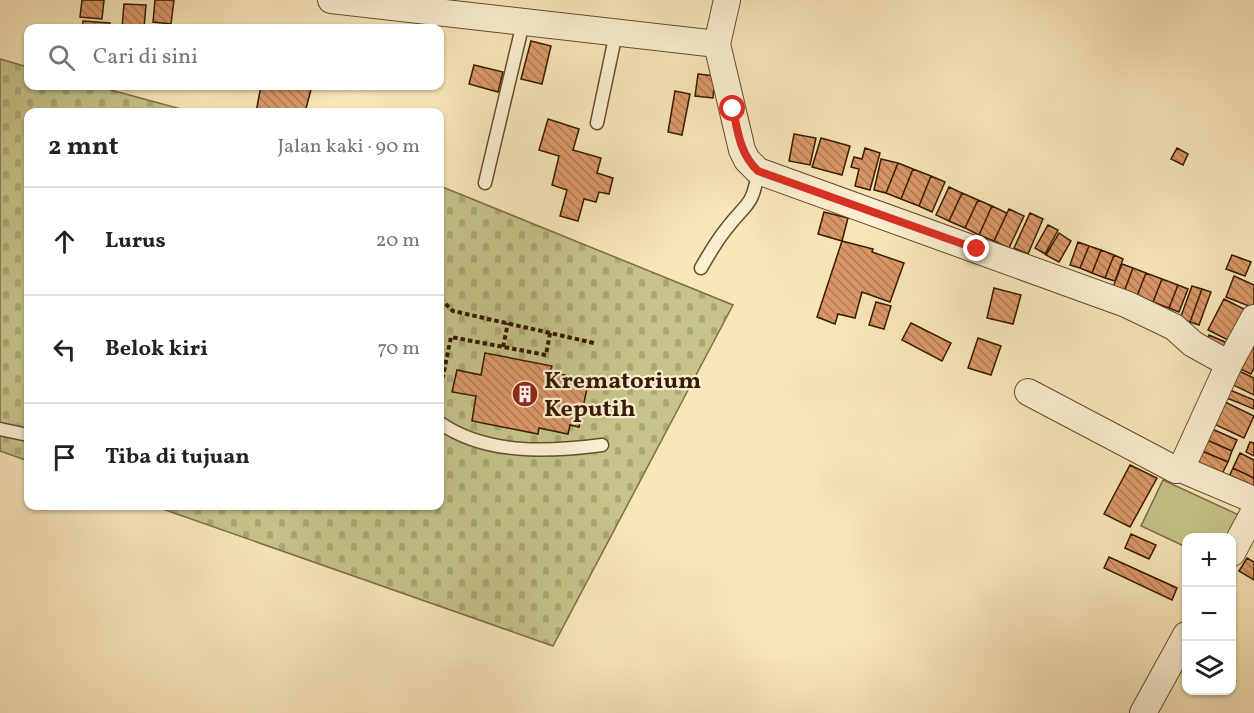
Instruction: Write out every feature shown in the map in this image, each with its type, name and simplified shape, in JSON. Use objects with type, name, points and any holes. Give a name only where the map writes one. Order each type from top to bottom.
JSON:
[{"type":"street","points":[[331,0],[717,44]]},
{"type":"street","points":[[727,0],[717,44],[742,150],[747,160],[758,171],[1126,304],[1174,327],[1193,345],[1229,364]]},
{"type":"street","points":[[1181,469],[1229,364],[1254,318]]},
{"type":"street","points":[[1028,392],[1176,470],[1181,469],[1254,500]]},
{"type":"street","points":[[1236,546],[1254,512]]},
{"type":"street","points":[[1143,713],[1183,641]]},
{"type":"lane","points":[[485,183],[523,23]]},
{"type":"lane","points":[[597,123],[616,33]]},
{"type":"lane","points":[[701,268],[729,225],[749,205],[758,171]]},
{"type":"lane","points":[[444,426],[459,436],[515,448],[557,451],[602,445]]},
{"type":"lane","points":[[0,429],[24,434]]},
{"type":"path","points":[[444,303],[453,311],[594,343]]},
{"type":"path","points":[[503,347],[508,323]]},
{"type":"path","points":[[444,371],[451,337],[546,356],[550,333]]},
{"type":"green space","points":[[0,59],[24,66],[24,90],[111,90],[177,108],[24,108],[24,460],[0,451]]},
{"type":"green space","points":[[444,188],[733,305],[553,646],[165,510],[444,510]]},
{"type":"green space","points":[[1163,480],[1239,515],[1231,533],[1182,533],[1182,545],[1141,526]]},
{"type":"building","points":[[82,0],[104,0],[102,19],[80,17]]},
{"type":"building","points":[[155,0],[174,0],[171,24],[153,22]]},
{"type":"building","points":[[124,4],[146,5],[144,24],[122,24]]},
{"type":"building","points":[[83,21],[110,23],[110,24],[83,24]]},
{"type":"building","points":[[531,41],[551,46],[542,84],[521,79]]},
{"type":"building","points":[[474,65],[503,72],[498,92],[469,84]]},
{"type":"building","points":[[698,74],[715,76],[713,98],[695,96]]},
{"type":"building","points":[[260,90],[311,90],[306,108],[257,108]]},
{"type":"building","points":[[675,91],[690,94],[682,135],[668,132]]},
{"type":"building","points":[[548,119],[579,129],[573,150],[601,158],[597,173],[613,178],[609,194],[599,192],[596,202],[584,199],[578,221],[560,216],[567,190],[552,185],[559,156],[539,150]]},
{"type":"building","points":[[794,134],[816,138],[810,165],[789,161]]},
{"type":"building","points":[[821,138],[850,146],[842,175],[812,167]]},
{"type":"building","points":[[865,148],[880,153],[870,190],[855,186],[859,169],[851,167],[854,157],[862,159]]},
{"type":"building","points":[[1177,148],[1188,154],[1183,165],[1171,159]]},
{"type":"building","points":[[881,159],[898,163],[886,193],[874,190]]},
{"type":"building","points":[[898,163],[913,169],[901,199],[886,193]]},
{"type":"building","points":[[913,169],[931,176],[919,206],[901,199]]},
{"type":"building","points":[[931,176],[945,182],[932,212],[919,206]]},
{"type":"building","points":[[949,187],[962,193],[949,221],[936,215]]},
{"type":"building","points":[[962,193],[978,200],[965,228],[949,221]]},
{"type":"building","points":[[978,200],[992,206],[979,235],[965,228]]},
{"type":"building","points":[[992,206],[1007,213],[994,241],[979,235]]},
{"type":"building","points":[[1009,209],[1024,216],[1009,248],[994,241]]},
{"type":"building","points":[[824,212],[848,218],[842,241],[818,234]]},
{"type":"building","points":[[1030,213],[1043,219],[1028,254],[1014,248]]},
{"type":"building","points":[[1048,225],[1058,230],[1045,254],[1035,248]]},
{"type":"building","points":[[1059,233],[1071,241],[1059,262],[1046,255]]},
{"type":"building","points":[[842,241],[873,249],[872,252],[904,263],[890,302],[862,292],[855,318],[838,314],[835,324],[817,317]]},
{"type":"building","points":[[1078,242],[1089,246],[1080,268],[1070,265]]},
{"type":"building","points":[[1089,246],[1101,250],[1092,273],[1080,268]]},
{"type":"building","points":[[1101,250],[1114,255],[1105,278],[1092,273]]},
{"type":"building","points":[[1114,255],[1123,259],[1115,281],[1105,278]]},
{"type":"building","points":[[1232,255],[1251,262],[1245,276],[1226,269]]},
{"type":"building","points":[[1122,264],[1133,268],[1124,292],[1113,287]]},
{"type":"building","points":[[1133,268],[1146,273],[1137,296],[1124,292]]},
{"type":"building","points":[[1146,273],[1162,279],[1153,302],[1137,296]]},
{"type":"building","points":[[1234,276],[1254,285],[1254,308],[1226,297]]},
{"type":"building","points":[[1162,279],[1178,285],[1169,308],[1153,302]]},
{"type":"building","points":[[1178,285],[1188,289],[1179,312],[1169,308]]},
{"type":"building","points":[[1192,286],[1202,289],[1190,322],[1180,319]]},
{"type":"building","points":[[994,288],[1021,295],[1013,324],[987,318]]},
{"type":"building","points":[[1202,289],[1211,292],[1199,325],[1190,322]]},
{"type":"building","points":[[1224,299],[1248,311],[1232,342],[1208,330]]},
{"type":"building","points":[[876,302],[891,306],[884,329],[869,325]]},
{"type":"building","points":[[911,323],[951,343],[942,361],[902,340]]},
{"type":"building","points":[[1209,335],[1232,345],[1229,353],[1206,343]]},
{"type":"building","points":[[1254,336],[1254,368],[1251,374],[1234,366]]},
{"type":"building","points":[[978,338],[1001,346],[991,375],[968,368]]},
{"type":"building","name":"Krematorium Keputih","points":[[485,353],[552,366],[550,372],[579,378],[578,386],[587,388],[579,427],[570,425],[568,434],[539,428],[538,434],[472,421],[476,396],[452,392],[457,370],[481,375]]},
{"type":"building","points":[[1237,370],[1254,378],[1254,395],[1231,384]]},
{"type":"building","points":[[1230,390],[1254,400],[1254,409],[1227,398]]},
{"type":"building","points":[[1225,402],[1254,416],[1244,438],[1214,424]]},
{"type":"building","points":[[1212,429],[1237,440],[1232,451],[1207,440]]},
{"type":"building","points":[[1207,440],[1232,451],[1228,462],[1202,451]]},
{"type":"building","points":[[1250,442],[1254,443],[1254,456],[1246,452]]},
{"type":"building","points":[[1202,451],[1228,462],[1221,476],[1196,465]]},
{"type":"building","points":[[1240,453],[1254,460],[1254,478],[1233,468]]},
{"type":"building","points":[[1130,465],[1157,478],[1130,527],[1104,514]]},
{"type":"building","points":[[1233,468],[1254,478],[1254,494],[1227,481]]},
{"type":"building","points":[[1131,534],[1156,545],[1149,559],[1125,548]]},
{"type":"building","points":[[1109,557],[1177,588],[1172,600],[1104,568]]},
{"type":"building","points":[[1247,558],[1254,562],[1254,580],[1239,571]]},
{"type":"place","name":"Krematorium Keputih","points":[[525,394]]},
{"type":"route","points":[[733,109],[742,150],[747,160],[758,171],[977,249]]}]
